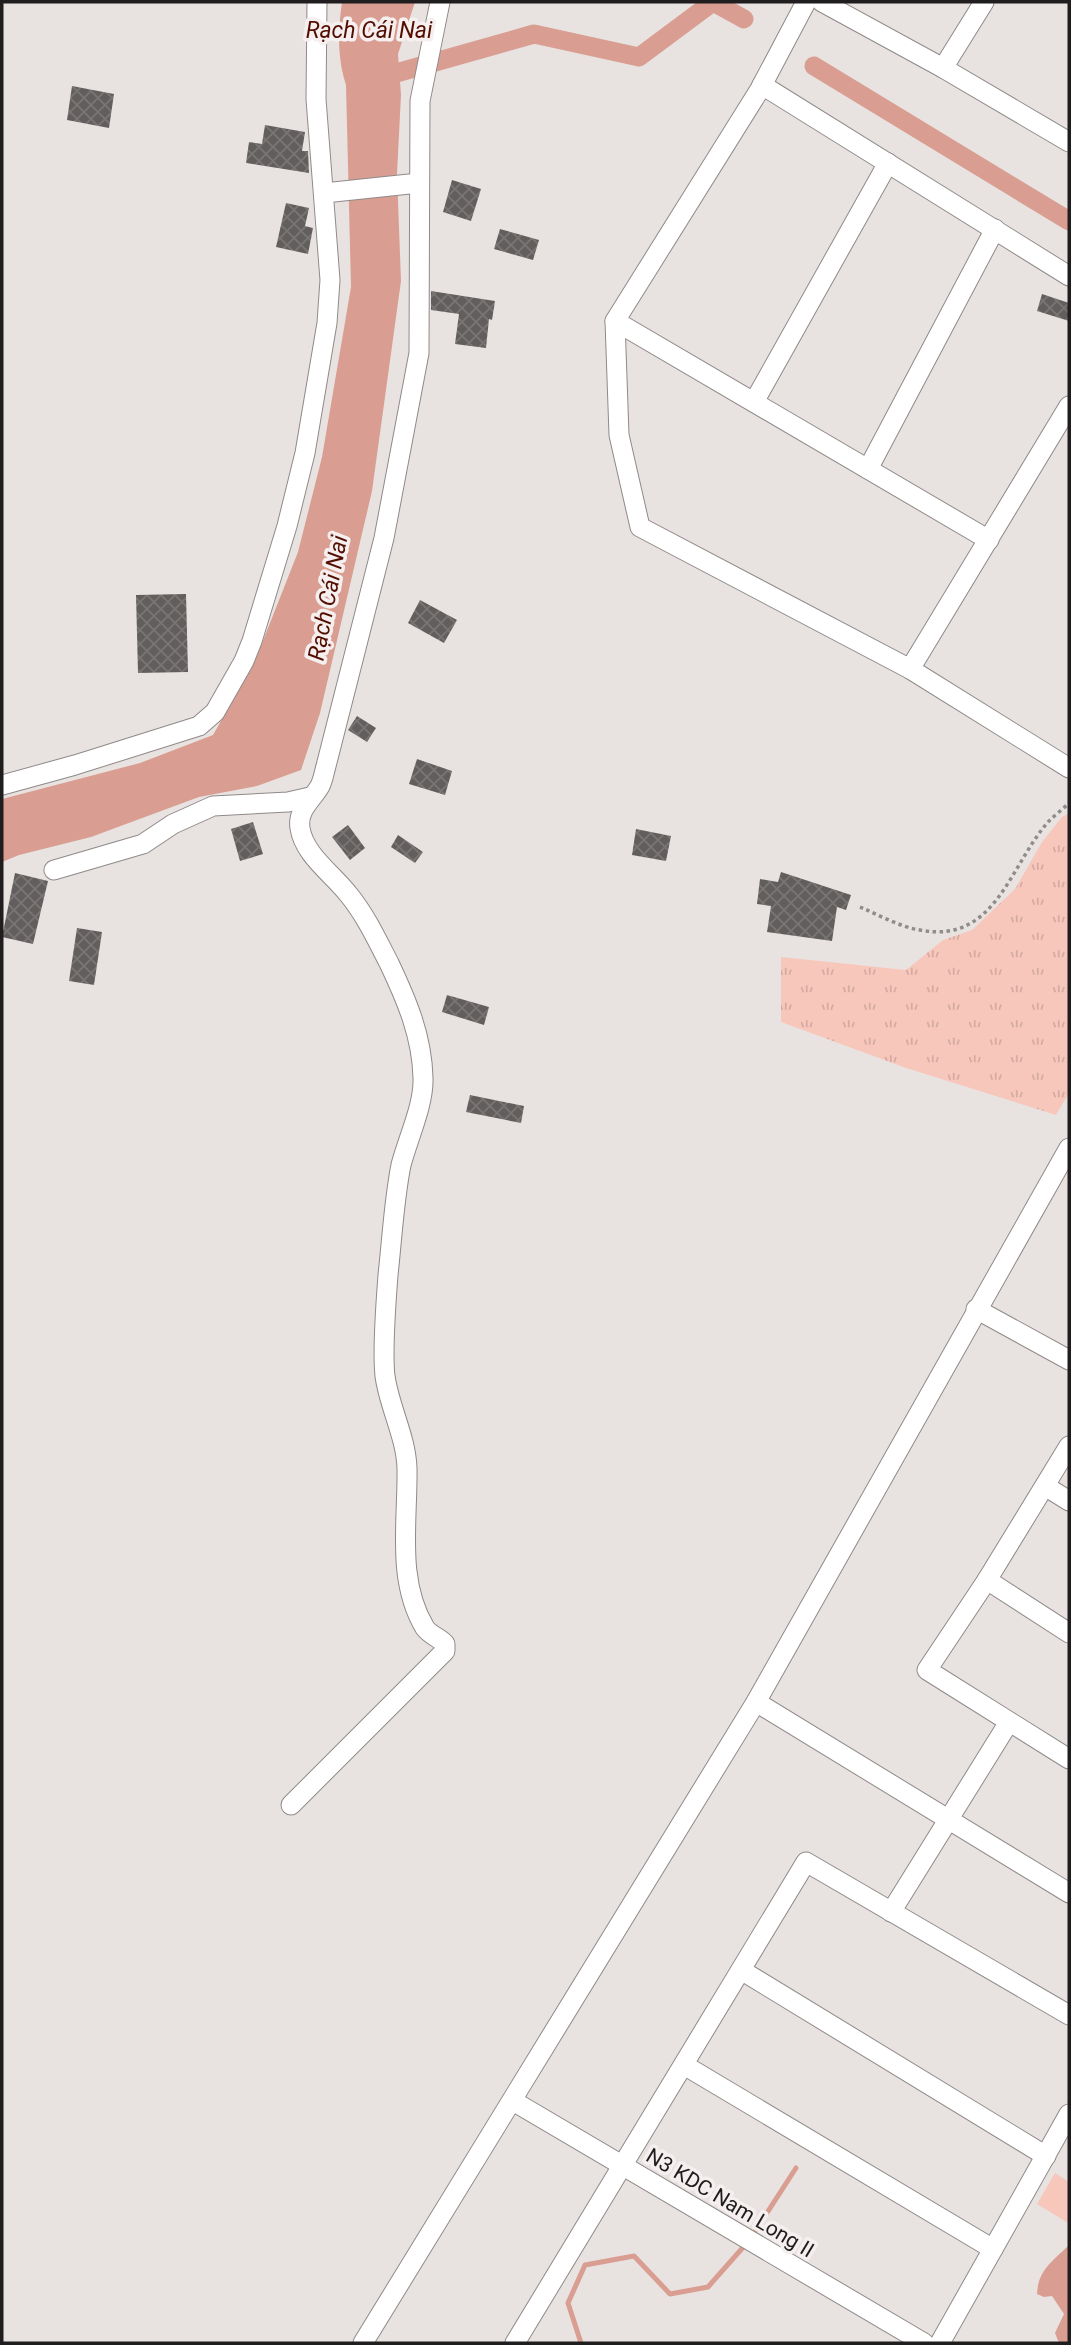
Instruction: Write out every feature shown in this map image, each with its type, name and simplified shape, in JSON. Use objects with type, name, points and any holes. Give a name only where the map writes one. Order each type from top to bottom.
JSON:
[{"type":"street","points":[[2,785],[200,726],[215,712],[244,661],[287,526],[310,427],[327,323],[332,192],[316,99],[317,2]]},
{"type":"street","points":[[806,2],[762,85],[615,321],[619,435],[640,527],[910,669],[1069,768]]},
{"type":"street","points":[[822,2],[1067,135]]},
{"type":"street","points":[[943,68],[984,2]]},
{"type":"street","points":[[291,1805],[445,1651],[445,1644],[440,1638],[427,1632],[410,1592],[406,1569],[407,1464],[385,1376],[388,1277],[401,1169],[408,1135],[419,1110],[423,1082],[421,1045],[411,1010],[373,930],[349,894],[329,874],[305,842],[300,829],[300,817],[310,797],[319,787],[326,766],[384,538],[419,353],[411,184],[420,102],[439,4]]},
{"type":"street","points":[[762,85],[1069,276]]},
{"type":"street","points":[[754,402],[887,163]]},
{"type":"street","points":[[332,192],[411,184]]},
{"type":"street","points":[[868,469],[995,229]]},
{"type":"street","points":[[615,321],[989,540]]},
{"type":"street","points":[[910,669],[1069,406]]},
{"type":"street","points":[[54,870],[143,844],[173,824],[213,806],[279,802],[310,797]]},
{"type":"street","points":[[363,2343],[757,1702],[1069,1148]]},
{"type":"street","points":[[976,1309],[1069,1360]]},
{"type":"street","points":[[1069,1447],[987,1580],[927,1670],[1069,1759]]},
{"type":"street","points":[[1045,1486],[1069,1501]]},
{"type":"street","points":[[987,1580],[1069,1633]]},
{"type":"street","points":[[757,1702],[1069,1894]]},
{"type":"street","points":[[891,1912],[1009,1722]]},
{"type":"street","points":[[515,2343],[807,1862],[1069,2015]]},
{"type":"street","points":[[741,1970],[1046,2155]]},
{"type":"street","points":[[684,2065],[993,2249]]},
{"type":"street","name":"N3 KDC Nam Long II","points":[[513,2101],[923,2343]]},
{"type":"street","points":[[940,2343],[1069,2114]]},
{"type":"path","points":[[860,907],[919,930],[949,933],[972,924],[1005,891],[1048,822],[1069,803]]},
{"type":"green space","points":[[1069,813],[1069,1093],[1056,1115],[906,1068],[781,1022],[781,957],[906,970],[943,940],[972,930],[1015,889],[1042,842],[1061,818]]},
{"type":"green space","points":[[1055,2173],[1069,2182],[1068,2223],[1037,2204]]},
{"type":"water","name":"Rạch Cái Nai","points":[[342,2],[415,2],[398,54],[401,95],[397,174],[401,281],[372,491],[320,713],[301,770],[257,786],[199,797],[91,837],[19,855],[2,862],[2,799],[140,763],[213,735],[255,661],[298,552],[322,457],[351,287],[346,85],[339,44]]},
{"type":"water","points":[[1069,2245],[1069,2343],[1059,2343],[1055,2333],[1064,2314],[1052,2296],[1037,2294],[1043,2272]]},
{"type":"building","points":[[72,86],[114,94],[109,128],[67,120]]},
{"type":"building","points":[[265,125],[305,132],[302,151],[308,151],[309,173],[246,163],[249,142],[262,144]]},
{"type":"building","points":[[452,180],[481,189],[471,221],[443,212]]},
{"type":"building","points":[[286,203],[309,208],[305,226],[313,228],[308,254],[276,247]]},
{"type":"building","points":[[500,229],[539,240],[533,260],[494,249]]},
{"type":"building","points":[[431,291],[495,301],[492,320],[489,319],[486,348],[455,344],[459,314],[431,310]]},
{"type":"building","points":[[1042,294],[1069,303],[1069,321],[1037,311]]},
{"type":"building","points":[[186,594],[188,672],[138,673],[136,595]]},
{"type":"building","points":[[420,600],[457,620],[444,643],[408,623]]},
{"type":"building","points":[[357,716],[376,728],[367,742],[348,730]]},
{"type":"building","points":[[417,759],[452,771],[445,795],[409,784]]},
{"type":"building","points":[[253,822],[263,854],[240,861],[231,829]]},
{"type":"building","points":[[348,825],[365,848],[350,860],[332,837]]},
{"type":"building","points":[[636,829],[671,836],[666,861],[632,855]]},
{"type":"building","points":[[398,835],[423,852],[415,863],[391,847]]},
{"type":"building","points":[[781,872],[851,895],[846,910],[837,907],[832,941],[767,932],[771,906],[757,904],[760,879],[778,882]]},
{"type":"building","points":[[15,873],[48,881],[33,944],[2,937]]},
{"type":"building","points":[[77,928],[102,932],[94,985],[69,981]]},
{"type":"building","points":[[447,995],[489,1007],[484,1025],[442,1012]]},
{"type":"building","points":[[470,1095],[524,1106],[521,1123],[466,1112]]},
{"type":"waterway","points":[[375,79],[534,34],[639,57],[713,2],[744,19]]},
{"type":"waterway","points":[[814,66],[1069,221]]},
{"type":"waterway","points":[[752,2236],[796,2168]]},
{"type":"waterway","points":[[581,2343],[568,2303],[585,2265],[634,2256],[670,2294],[708,2287],[746,2244]]}]
